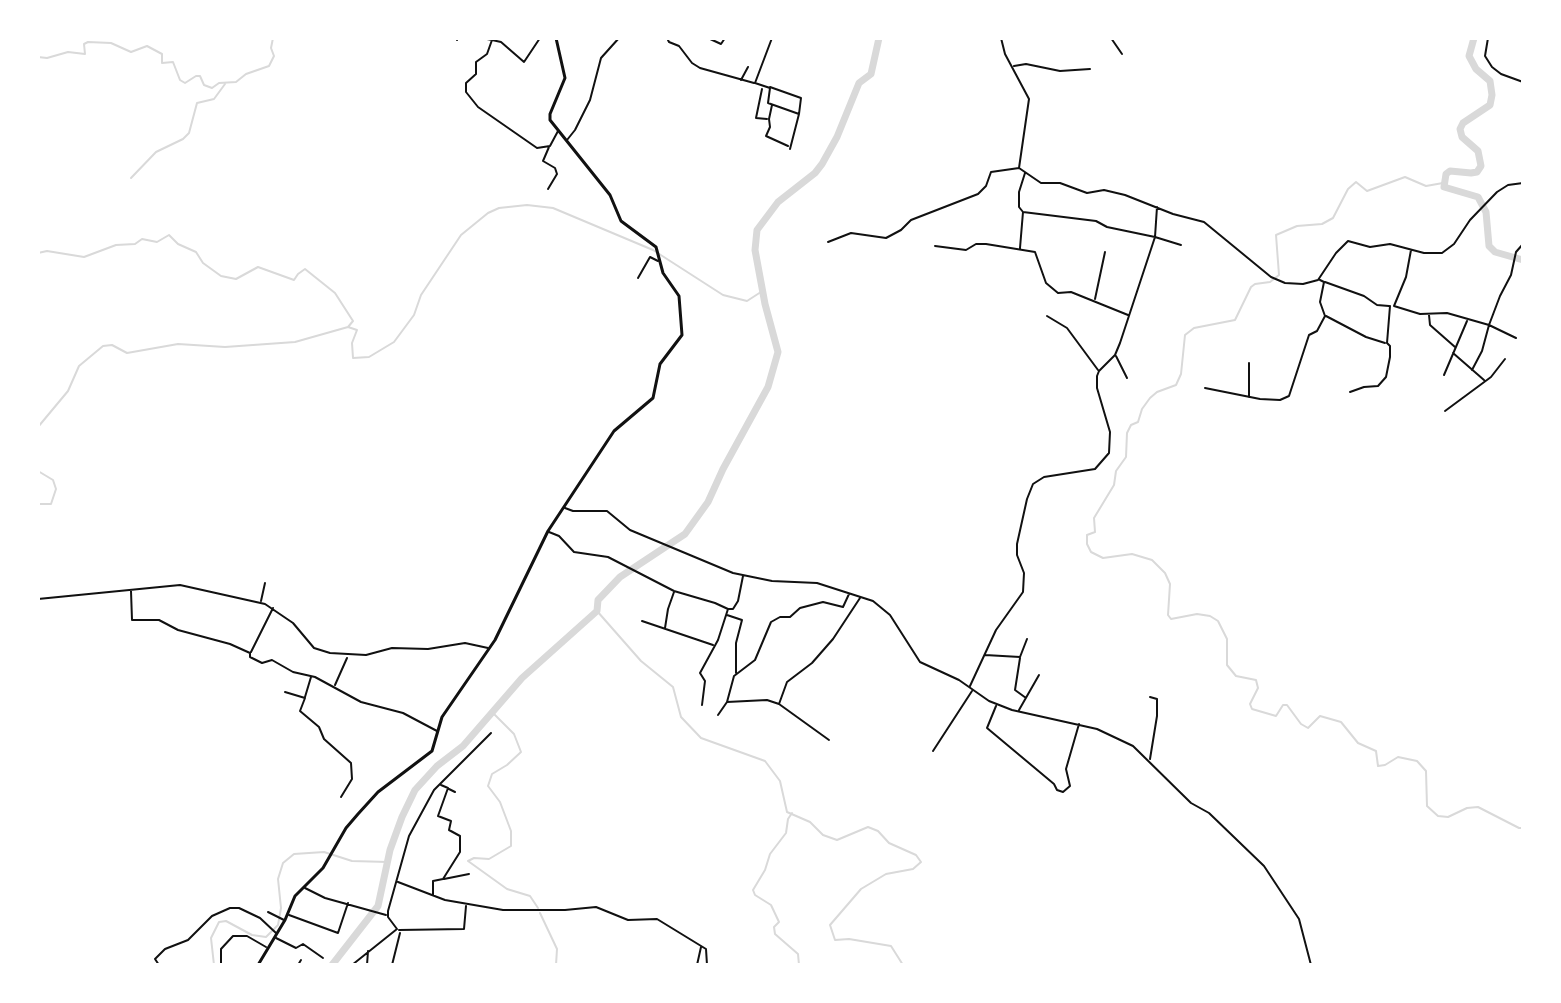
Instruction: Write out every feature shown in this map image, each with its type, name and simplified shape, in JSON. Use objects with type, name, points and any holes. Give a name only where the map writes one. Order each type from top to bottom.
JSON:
[{"type":"street","points":[[482,38],[501,42],[524,62],[540,38]]},
{"type":"street","points":[[258,965],[295,896],[316,877],[331,857],[346,828],[378,792],[432,751],[443,714],[489,648],[548,531],[614,431],[653,398],[660,364],[682,335],[679,296],[663,273],[656,247],[621,221],[610,195],[550,117],[565,78],[556,38]]},
{"type":"street","points":[[566,140],[575,130],[590,100],[601,58],[619,38]]},
{"type":"street","points":[[667,38],[700,68],[801,98]]},
{"type":"street","points":[[708,38],[722,44],[725,38]]},
{"type":"street","points":[[755,83],[772,38]]},
{"type":"street","points":[[1001,38],[1005,54],[1029,99],[1019,168]]},
{"type":"street","points":[[1111,38],[1122,54]]},
{"type":"street","points":[[1488,38],[1485,56],[1492,67],[1523,82]]},
{"type":"street","points":[[492,39],[487,54],[476,62],[476,74],[465,85],[467,94],[478,107],[537,148],[550,146]]},
{"type":"street","points":[[1013,66],[1026,64],[1060,71],[1090,69]]},
{"type":"street","points":[[740,81],[748,67]]},
{"type":"street","points":[[762,86],[756,118],[769,119]]},
{"type":"street","points":[[769,87],[768,102],[799,114]]},
{"type":"street","points":[[772,104],[766,136],[790,148],[803,93]]},
{"type":"street","points":[[548,189],[557,174],[555,168],[543,161],[558,131]]},
{"type":"street","points":[[828,242],[851,233],[886,238],[911,220],[978,194],[986,186],[991,172],[1019,168],[1041,183],[1060,183],[1087,193],[1109,191],[1208,224],[1278,281],[1303,284],[1318,280],[1364,296],[1377,305],[1414,313],[1447,313],[1489,325],[1516,338]]},
{"type":"street","points":[[1026,172],[1019,192],[1019,207],[1023,212],[1096,221],[1107,227],[1181,245]]},
{"type":"street","points":[[1318,280],[1348,241],[1370,247],[1396,245],[1430,254],[1449,250],[1488,201],[1508,185],[1523,184]]},
{"type":"street","points":[[933,751],[971,689],[1004,617],[1023,592],[1024,573],[1017,555],[1017,544],[1033,484],[1044,477],[1095,469],[1109,453],[1110,432],[1097,382],[1099,371],[1115,355],[1155,237],[1157,206]]},
{"type":"street","points":[[1019,249],[1023,212]]},
{"type":"street","points":[[935,246],[966,250],[976,244],[986,244],[1035,252],[1046,283],[1058,293],[1071,292],[1128,315]]},
{"type":"street","points":[[1472,370],[1511,275],[1516,252],[1523,244]]},
{"type":"street","points":[[1350,392],[1383,382],[1390,357],[1387,343],[1392,306],[1406,277],[1411,250]]},
{"type":"street","points":[[1094,300],[1105,252]]},
{"type":"street","points":[[638,278],[650,257],[659,260]]},
{"type":"street","points":[[1324,282],[1320,302],[1325,316],[1366,337],[1387,343]]},
{"type":"street","points":[[1429,314],[1430,325],[1455,347]]},
{"type":"street","points":[[1047,316],[1067,328],[1099,371]]},
{"type":"street","points":[[1205,388],[1249,398],[1280,400],[1289,396],[1309,335],[1317,331],[1325,316]]},
{"type":"street","points":[[1444,375],[1468,320]]},
{"type":"street","points":[[1453,353],[1485,381]]},
{"type":"street","points":[[1115,355],[1127,378]]},
{"type":"street","points":[[1445,411],[1501,368],[1505,359]]},
{"type":"street","points":[[1249,363],[1249,398]]},
{"type":"street","points":[[564,508],[607,511],[628,528],[678,552],[743,574],[772,581],[817,583],[861,597],[883,607],[920,662],[997,704],[1079,724],[1125,741],[1191,803],[1209,813],[1264,866],[1299,919],[1311,965]]},
{"type":"street","points":[[548,531],[559,536],[574,552],[608,557],[674,591],[718,603],[728,609],[733,609],[738,601],[743,574]]},
{"type":"street","points":[[261,602],[265,583]]},
{"type":"street","points":[[38,599],[180,585],[261,602],[298,628],[314,648],[348,655],[371,655],[392,648],[428,649],[465,643],[489,648]]},
{"type":"street","points":[[131,590],[132,620],[159,620],[178,630],[218,640],[250,653]]},
{"type":"street","points":[[665,629],[674,591]]},
{"type":"street","points":[[736,673],[752,664],[774,620],[790,617],[800,608],[823,602],[843,607],[850,593]]},
{"type":"street","points":[[779,704],[787,682],[824,650],[861,597]]},
{"type":"street","points":[[273,608],[250,657],[262,663],[272,660],[293,672],[334,686],[361,702],[403,713],[437,731]]},
{"type":"street","points":[[702,705],[705,681],[700,673],[715,646],[728,609]]},
{"type":"street","points":[[718,715],[727,702],[736,673],[736,643],[742,620],[726,615]]},
{"type":"street","points":[[642,621],[715,646]]},
{"type":"street","points":[[1026,698],[1015,690],[1020,657],[1027,639]]},
{"type":"street","points":[[334,686],[348,655]]},
{"type":"street","points":[[984,655],[1020,657]]},
{"type":"street","points":[[1019,711],[1039,675]]},
{"type":"street","points":[[312,676],[300,711],[319,727],[324,739],[353,766],[349,786],[341,797]]},
{"type":"street","points":[[285,692],[305,698]]},
{"type":"street","points":[[1149,761],[1157,716],[1157,699],[1150,697]]},
{"type":"street","points":[[727,702],[763,700],[779,704],[829,740]]},
{"type":"street","points":[[997,704],[987,728],[1063,792],[1070,786],[1066,769],[1079,724]]},
{"type":"street","points":[[385,914],[398,882],[405,846],[427,801],[491,733]]},
{"type":"street","points":[[440,784],[455,792]]},
{"type":"street","points":[[443,879],[460,852],[460,836],[449,830],[451,821],[438,816],[448,788]]},
{"type":"street","points":[[433,896],[433,881],[469,874]]},
{"type":"street","points":[[398,882],[466,905],[511,911],[596,907],[628,920],[660,920],[706,949],[707,965]]},
{"type":"street","points":[[304,888],[320,896],[385,914],[399,930]]},
{"type":"street","points":[[288,914],[338,933],[348,903]]},
{"type":"street","points":[[352,965],[399,930],[464,929],[466,905]]},
{"type":"street","points":[[159,965],[155,959],[165,949],[188,940],[212,916],[230,908],[239,908],[260,918],[275,934],[296,948],[303,944],[323,958]]},
{"type":"street","points":[[268,912],[283,920]]},
{"type":"street","points":[[392,965],[399,930]]},
{"type":"street","points":[[221,965],[221,949],[233,936],[247,936],[267,947]]},
{"type":"street","points":[[697,965],[701,947]]},
{"type":"street","points":[[367,965],[368,951]]},
{"type":"street","points":[[298,965],[301,960]]},
{"type":"waterway","points":[[38,57],[47,58],[68,52],[85,54],[84,44],[88,42],[111,43],[131,52],[147,46],[162,54],[162,63],[173,62],[180,80],[185,83],[200,76],[204,85],[212,88],[219,83],[236,82],[246,74],[269,66],[274,56],[271,48],[273,38]]},
{"type":"waterway","points":[[332,965],[378,906],[390,850],[415,790],[437,766],[463,746],[522,678],[597,611],[598,600],[620,577],[685,534],[708,502],[768,387],[778,352],[755,250],[757,230],[778,202],[822,164],[837,137],[859,83],[871,74],[879,38]]},
{"type":"waterway","points":[[1474,38],[1469,56],[1476,69],[1490,81],[1492,95],[1490,105],[1463,123],[1460,129],[1462,137],[1478,151],[1481,166],[1477,172],[1471,173],[1450,171],[1446,174],[1444,187],[1478,197],[1486,212],[1489,246],[1495,252],[1523,260]]},
{"type":"waterway","points":[[131,178],[156,152],[183,139],[189,133],[197,103],[214,99],[225,84]]},
{"type":"waterway","points":[[1443,183],[1426,186],[1405,177],[1367,191],[1356,182],[1348,189],[1333,218],[1322,224],[1297,226],[1276,235],[1279,275],[1270,282],[1251,287],[1235,320],[1194,328],[1185,335],[1181,374],[1176,385],[1150,398],[1138,422],[1131,425],[1127,433],[1126,457],[1094,518],[1095,532],[1087,535],[1087,544],[1091,552],[1103,558],[1132,554],[1152,560],[1165,573],[1170,584],[1168,615],[1171,619],[1197,614],[1218,621],[1227,639],[1227,665],[1236,676],[1256,680],[1258,688],[1250,704],[1252,709],[1276,716],[1283,705],[1287,705],[1301,724],[1308,728],[1320,716],[1341,722],[1358,743],[1376,751],[1378,766],[1398,757],[1417,761],[1426,771],[1427,806],[1438,816],[1448,817],[1467,808],[1478,807],[1523,828]]},
{"type":"waterway","points":[[38,427],[68,391],[79,366],[103,346],[112,345],[127,353],[178,344],[225,347],[295,342],[348,327],[357,330],[352,343],[353,358],[369,357],[394,342],[414,315],[421,295],[461,235],[499,208],[527,205],[553,208],[653,250],[723,295],[747,301],[764,290]]},
{"type":"waterway","points":[[38,253],[47,251],[84,257],[116,245],[135,244],[142,239],[157,242],[169,235],[178,244],[196,252],[203,263],[221,276],[236,279],[258,267],[294,280],[305,269],[335,293],[353,321],[348,327]]},
{"type":"waterway","points":[[38,471],[53,480],[56,489],[51,504],[38,504]]},
{"type":"waterway","points":[[597,611],[641,661],[673,687],[681,717],[701,738],[765,761],[780,781],[787,812],[810,822],[823,835],[837,840],[868,827],[878,831],[889,843],[916,855],[921,862],[913,869],[886,874],[861,889],[830,925],[835,940],[849,939],[891,946],[903,965]]},
{"type":"waterway","points":[[492,712],[514,734],[521,752],[492,774],[488,786],[500,802],[511,831],[511,846],[489,859],[474,858],[468,861],[507,889],[530,896],[538,908]]},
{"type":"waterway","points":[[792,813],[786,833],[770,854],[753,890],[755,895],[771,905],[779,922],[774,927],[775,934],[798,954],[799,965]]},
{"type":"waterway","points":[[214,965],[211,938],[219,922],[226,921],[252,935],[266,937],[278,925],[281,908],[278,879],[283,863],[294,854],[324,852],[352,861],[388,862]]},
{"type":"waterway","points":[[540,913],[557,949],[556,965]]}]
